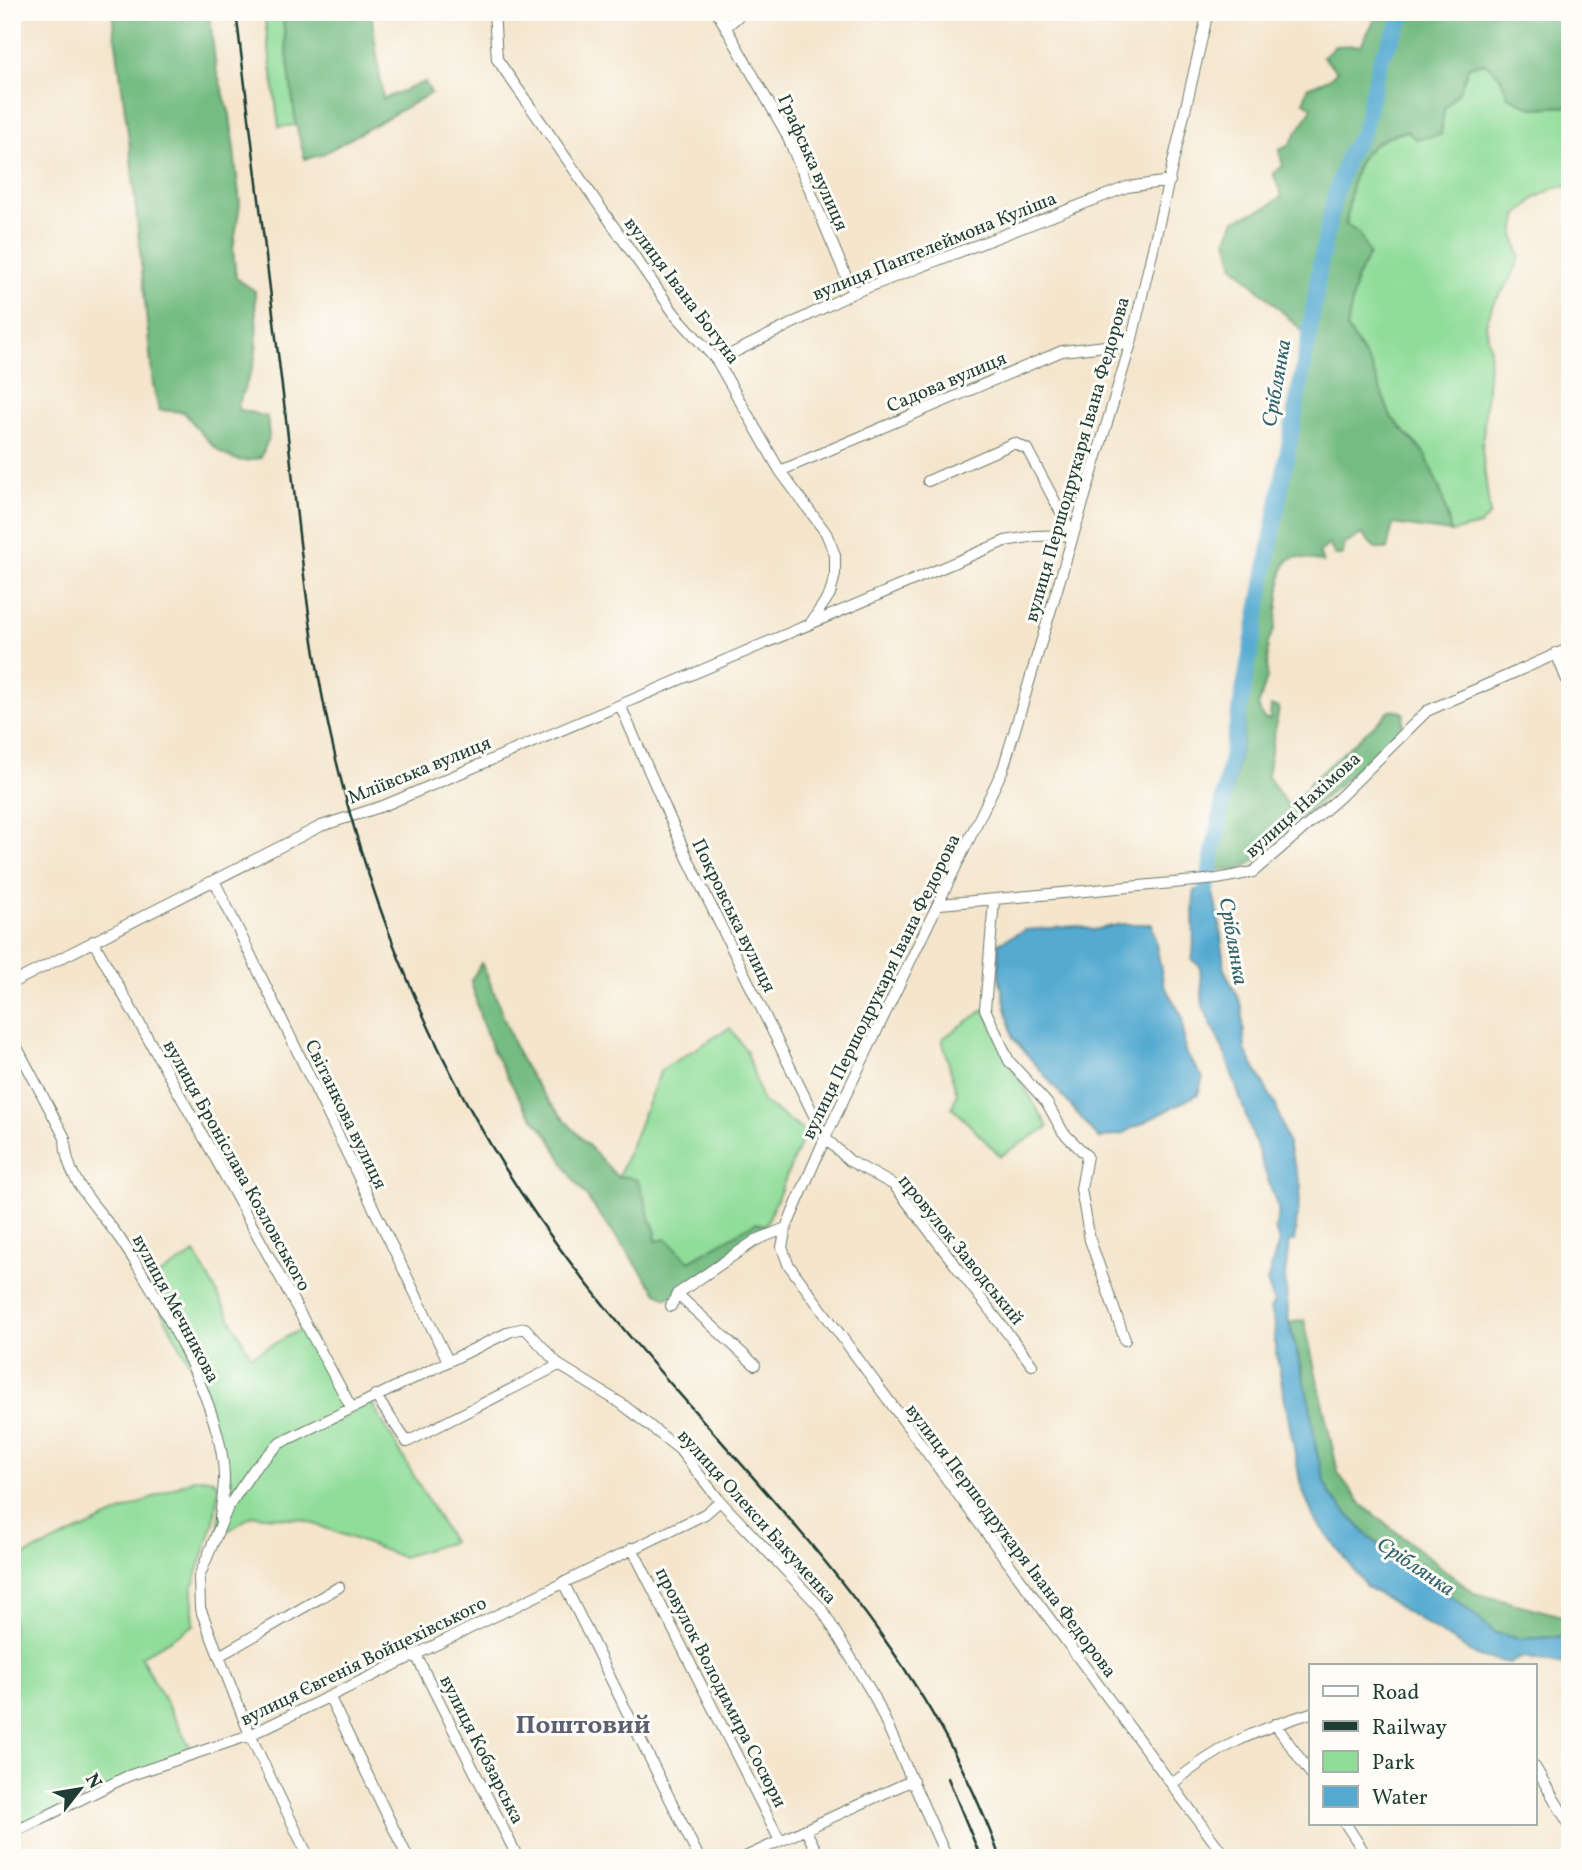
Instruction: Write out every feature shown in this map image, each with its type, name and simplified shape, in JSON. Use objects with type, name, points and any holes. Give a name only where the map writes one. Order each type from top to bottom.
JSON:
[{"type":"street","name":"вулиця Івана Богуна","points":[[494,12],[498,59],[674,313],[717,361],[780,471],[826,533],[835,555],[831,594],[810,624]]},
{"type":"street","name":"Графська вулиця","points":[[717,12],[786,133],[853,293]]},
{"type":"street","points":[[726,27],[743,12]]},
{"type":"street","name":"вулиця Першодрукаря Івана Федорова","points":[[1208,12],[1130,343],[1003,769],[825,1138],[786,1228],[782,1247],[788,1264],[1226,1858]]},
{"type":"street","name":"вулиця Пантелеймона Куліша","points":[[717,361],[853,293],[1127,187],[1170,181]]},
{"type":"street","name":"Садова вулиця","points":[[780,471],[1062,351],[1130,343]]},
{"type":"street","points":[[810,624],[1005,541],[1035,536],[1073,535],[1027,449],[1014,443],[928,481]]},
{"type":"street","name":"Мліївська вулиця","points":[[12,983],[321,826],[383,806],[810,624]]},
{"type":"street","name":"вулиця Нахімова","points":[[940,904],[1217,879],[1254,872],[1339,798],[1427,711],[1570,648]]},
{"type":"street","points":[[1556,653],[1570,688]]},
{"type":"street","name":"Покровська вулиця","points":[[620,705],[687,857],[825,1138]]},
{"type":"street","name":"Світанкова вулиця","points":[[215,882],[448,1361]]},
{"type":"street","points":[[994,900],[985,1009],[1009,1061],[1047,1103],[1063,1132],[1087,1156],[1082,1189],[1090,1240],[1125,1340]]},
{"type":"street","name":"вулиця Броніслава Козловського","points":[[93,941],[351,1407]]},
{"type":"street","name":"вулиця Мечникова","points":[[12,1038],[65,1138],[65,1157],[81,1192],[120,1240],[161,1308],[201,1386],[218,1439],[224,1476],[218,1537]]},
{"type":"street","name":"провулок Заводський","points":[[825,1138],[850,1161],[894,1185],[1032,1365]]},
{"type":"street","points":[[671,1306],[677,1294],[756,1240],[786,1228]]},
{"type":"street","points":[[677,1294],[755,1364]]},
{"type":"street","name":"вулиця Олекси Бакуменка","points":[[218,1537],[228,1507],[254,1469],[280,1443],[375,1395],[512,1331],[525,1328],[559,1365],[622,1404],[680,1449],[720,1501],[821,1608],[875,1698],[947,1858]]},
{"type":"street","points":[[375,1395],[407,1442],[559,1365]]},
{"type":"street","name":"вулиця Євгенія Войцехівського","points":[[12,1833],[128,1776],[250,1735],[330,1698],[705,1514],[720,1501]]},
{"type":"street","points":[[218,1537],[199,1577],[200,1608],[250,1735],[309,1858]]},
{"type":"street","name":"провулок Володимира Сосюри","points":[[632,1548],[780,1841]]},
{"type":"street","points":[[564,1582],[699,1858]]},
{"type":"street","points":[[219,1656],[339,1587]]},
{"type":"street","name":"вулиця Кобзарська","points":[[416,1655],[518,1858]]},
{"type":"street","points":[[330,1698],[408,1858]]},
{"type":"street","points":[[1172,1784],[1204,1758],[1242,1736],[1309,1714]]},
{"type":"street","points":[[1275,1724],[1309,1771]]},
{"type":"street","points":[[1536,1769],[1570,1826]]},
{"type":"street","points":[[743,1858],[912,1780]]},
{"type":"street","points":[[1346,1825],[1368,1858]]},
{"type":"street","points":[[805,1829],[820,1858]]},
{"type":"green space","points":[[112,12],[209,12],[216,69],[230,115],[240,204],[233,249],[236,278],[255,291],[255,357],[238,409],[267,417],[269,437],[261,457],[237,460],[227,456],[208,441],[184,412],[159,410],[153,385],[130,148]]},
{"type":"green space","points":[[264,12],[282,12],[296,125],[279,127]]},
{"type":"green space","points":[[282,12],[371,12],[383,99],[425,82],[431,93],[321,155],[305,159],[296,125]]},
{"type":"green space","points":[[1379,12],[1570,12],[1570,106],[1532,108],[1508,96],[1500,76],[1485,63],[1469,66],[1460,90],[1444,109],[1441,135],[1415,139],[1407,131],[1389,136],[1365,153],[1358,164],[1346,225],[1359,233],[1369,254],[1356,280],[1347,328],[1372,368],[1391,417],[1425,454],[1442,495],[1451,532],[1393,524],[1387,549],[1376,549],[1362,534],[1344,545],[1343,555],[1335,555],[1329,544],[1319,553],[1323,562],[1297,557],[1288,560],[1282,572],[1275,628],[1268,642],[1267,677],[1258,707],[1264,719],[1270,720],[1271,706],[1279,707],[1267,775],[1287,805],[1390,711],[1398,710],[1404,713],[1402,727],[1256,860],[1238,870],[1214,870],[1241,749],[1280,486],[1309,337],[1234,266],[1227,239],[1235,220],[1267,207],[1282,196],[1273,173],[1283,166],[1279,150],[1290,145],[1310,113],[1312,107],[1304,102],[1307,88],[1329,79],[1337,71],[1323,57],[1335,46],[1361,45]]},
{"type":"green space","points":[[1485,63],[1500,76],[1508,96],[1532,108],[1570,106],[1570,186],[1554,188],[1535,198],[1517,216],[1514,235],[1520,257],[1511,279],[1493,304],[1486,324],[1490,350],[1482,450],[1490,515],[1480,525],[1451,532],[1442,495],[1425,454],[1391,417],[1372,368],[1347,328],[1356,280],[1369,254],[1346,225],[1354,172],[1365,150],[1382,139],[1429,120],[1453,97],[1468,66]]},
{"type":"green space","points":[[481,963],[525,1067],[553,1106],[618,1178],[624,1176],[637,1180],[656,1232],[655,1241],[667,1239],[689,1261],[755,1223],[766,1225],[756,1240],[677,1294],[667,1298],[657,1293],[570,1174],[550,1138],[524,1106],[493,1051],[481,1020],[471,981]]},
{"type":"green space","points":[[985,1009],[1009,1061],[1048,1127],[1000,1156],[952,1107],[957,1094],[942,1039]]},
{"type":"green space","points":[[730,1028],[747,1052],[762,1101],[805,1132],[766,1225],[755,1224],[689,1261],[667,1239],[655,1241],[649,1215],[618,1178],[661,1070]]},
{"type":"green space","points":[[195,1253],[251,1356],[307,1326],[350,1406],[369,1398],[452,1542],[402,1557],[301,1519],[253,1515],[218,1537],[224,1476],[202,1386],[146,1283]]},
{"type":"green space","points":[[1304,1320],[1338,1473],[1362,1505],[1474,1593],[1570,1618],[1570,1636],[1519,1639],[1496,1633],[1433,1581],[1392,1557],[1360,1528],[1329,1493],[1320,1469],[1302,1367],[1289,1323]]},
{"type":"green space","points":[[196,1478],[211,1479],[219,1485],[214,1522],[192,1589],[194,1625],[141,1657],[194,1754],[154,1766],[12,1833],[12,1561]]},
{"type":"water","points":[[1212,888],[1220,925],[1224,969],[1242,1006],[1245,1050],[1276,1106],[1301,1186],[1294,1242],[1289,1242],[1285,1277],[1289,1323],[1310,1404],[1316,1451],[1329,1493],[1391,1557],[1433,1581],[1496,1633],[1519,1639],[1570,1636],[1570,1666],[1523,1657],[1510,1663],[1477,1656],[1366,1586],[1314,1518],[1301,1486],[1274,1341],[1275,1323],[1270,1309],[1274,1302],[1267,1282],[1279,1241],[1275,1229],[1279,1212],[1225,1054],[1203,1006],[1200,966],[1192,960],[1195,890]]},
{"type":"water","points":[[1122,924],[1152,924],[1164,985],[1182,1016],[1185,1052],[1203,1078],[1198,1094],[1122,1134],[1099,1139],[1013,1038],[999,976],[998,943],[1025,930],[1078,926],[1093,930]]},
{"type":"waterway","name":"Сріблянка","points":[[1203,907],[1309,337],[1321,259],[1336,191],[1349,153],[1363,132],[1380,60],[1406,12]]},
{"type":"railway","points":[[236,12],[304,575],[323,698],[365,865],[411,988],[469,1107],[538,1218],[598,1298],[792,1522],[854,1598],[911,1678],[960,1764],[1000,1858]]},
{"type":"railway","points":[[948,1778],[981,1858]]},
{"type":"district","name":"Поштовий","points":[[583,1724]]}]
